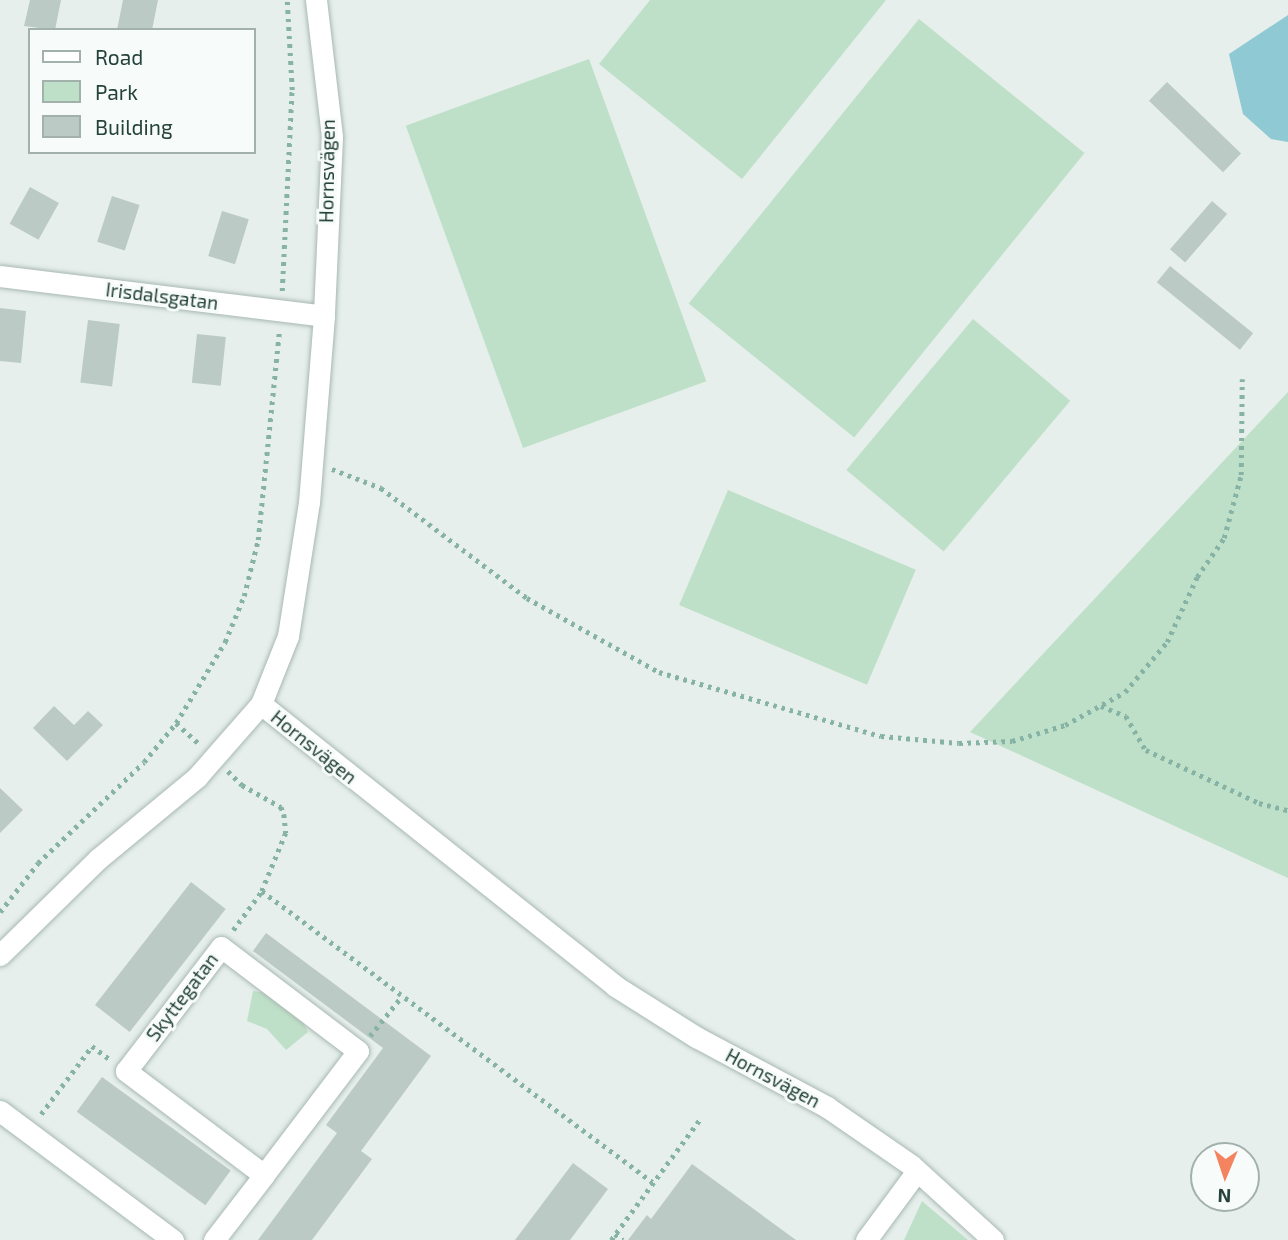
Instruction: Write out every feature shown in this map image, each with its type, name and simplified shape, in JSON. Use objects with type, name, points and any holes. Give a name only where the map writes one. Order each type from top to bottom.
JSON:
[{"type":"street","name":"Hornsvägen","points":[[316,0],[332,137],[324,316],[312,461],[288,636],[261,704],[615,986],[696,1037],[827,1107],[917,1171],[985,1236]]},
{"type":"street","name":"Irisdalsgatan","points":[[0,275],[324,316]]},
{"type":"street","points":[[0,955],[98,859],[216,758],[261,704]]},
{"type":"street","name":"Skyttegatan","points":[[126,1071],[221,947],[358,1051]]},
{"type":"street","points":[[214,1240],[358,1051]]},
{"type":"street","points":[[126,1071],[264,1175]]},
{"type":"street","points":[[0,1111],[173,1240]]},
{"type":"street","points":[[866,1240],[917,1171]]},
{"type":"path","points":[[0,912],[38,863],[144,762],[176,723],[225,642],[256,551],[267,485],[281,310],[292,90],[287,0]]},
{"type":"path","points":[[312,461],[381,488],[527,598],[659,672],[881,736],[959,743],[1012,741],[1065,725],[1125,692],[1167,642],[1197,578],[1224,538],[1241,475],[1242,379]]},
{"type":"path","points":[[1100,706],[1126,716],[1146,750],[1259,803],[1288,810]]},
{"type":"path","points":[[176,723],[242,785],[281,807],[284,814],[286,834],[262,891],[221,947]]},
{"type":"path","points":[[262,891],[653,1182]]},
{"type":"path","points":[[358,1051],[402,996]]},
{"type":"path","points":[[28,1132],[92,1046],[126,1071]]},
{"type":"path","points":[[611,1240],[701,1118]]},
{"type":"path","points":[[615,1234],[623,1240]]},
{"type":"green space","points":[[650,0],[886,0],[742,179],[599,64]]},
{"type":"green space","points":[[919,19],[1085,153],[854,437],[689,303]]},
{"type":"green space","points":[[589,59],[706,381],[523,448],[406,126]]},
{"type":"green space","points":[[973,319],[1070,401],[944,552],[846,470]]},
{"type":"green space","points":[[1288,392],[1288,878],[970,732]]},
{"type":"green space","points":[[728,490],[916,570],[867,685],[679,605]]},
{"type":"green space","points":[[253,991],[267,993],[303,1022],[308,1032],[286,1050],[267,1029],[247,1021]]},
{"type":"green space","points":[[922,1201],[968,1240],[904,1240]]},
{"type":"water","points":[[1288,15],[1288,142],[1271,139],[1243,114],[1229,54]]},
{"type":"building","points":[[30,0],[61,0],[55,28],[24,26]]},
{"type":"building","points":[[123,0],[158,0],[152,28],[117,28]]},
{"type":"building","points":[[1167,82],[1241,154],[1223,172],[1149,101]]},
{"type":"building","points":[[30,187],[59,203],[39,240],[10,224]]},
{"type":"building","points":[[112,196],[140,205],[125,251],[97,242]]},
{"type":"building","points":[[1212,201],[1227,214],[1185,262],[1170,249]]},
{"type":"building","points":[[222,211],[249,219],[235,264],[208,256]]},
{"type":"building","points":[[1170,266],[1253,333],[1240,350],[1157,282]]},
{"type":"building","points":[[0,308],[26,311],[21,363],[0,361]]},
{"type":"building","points":[[88,320],[120,324],[112,386],[80,383]]},
{"type":"building","points":[[197,334],[226,337],[221,386],[192,383]]},
{"type":"building","points":[[54,706],[74,725],[88,711],[103,725],[67,761],[33,728]]},
{"type":"building","points":[[0,788],[23,810],[0,833]]},
{"type":"building","points":[[191,882],[226,909],[130,1032],[95,1005]]},
{"type":"building","points":[[266,933],[431,1056],[361,1151],[372,1159],[312,1240],[258,1240],[337,1133],[326,1125],[383,1048],[253,951]]},
{"type":"building","points":[[102,1077],[231,1170],[205,1205],[77,1112]]},
{"type":"building","points":[[573,1163],[608,1189],[570,1240],[515,1240]]},
{"type":"building","points":[[692,1164],[796,1240],[628,1240],[647,1215],[651,1219]]}]
